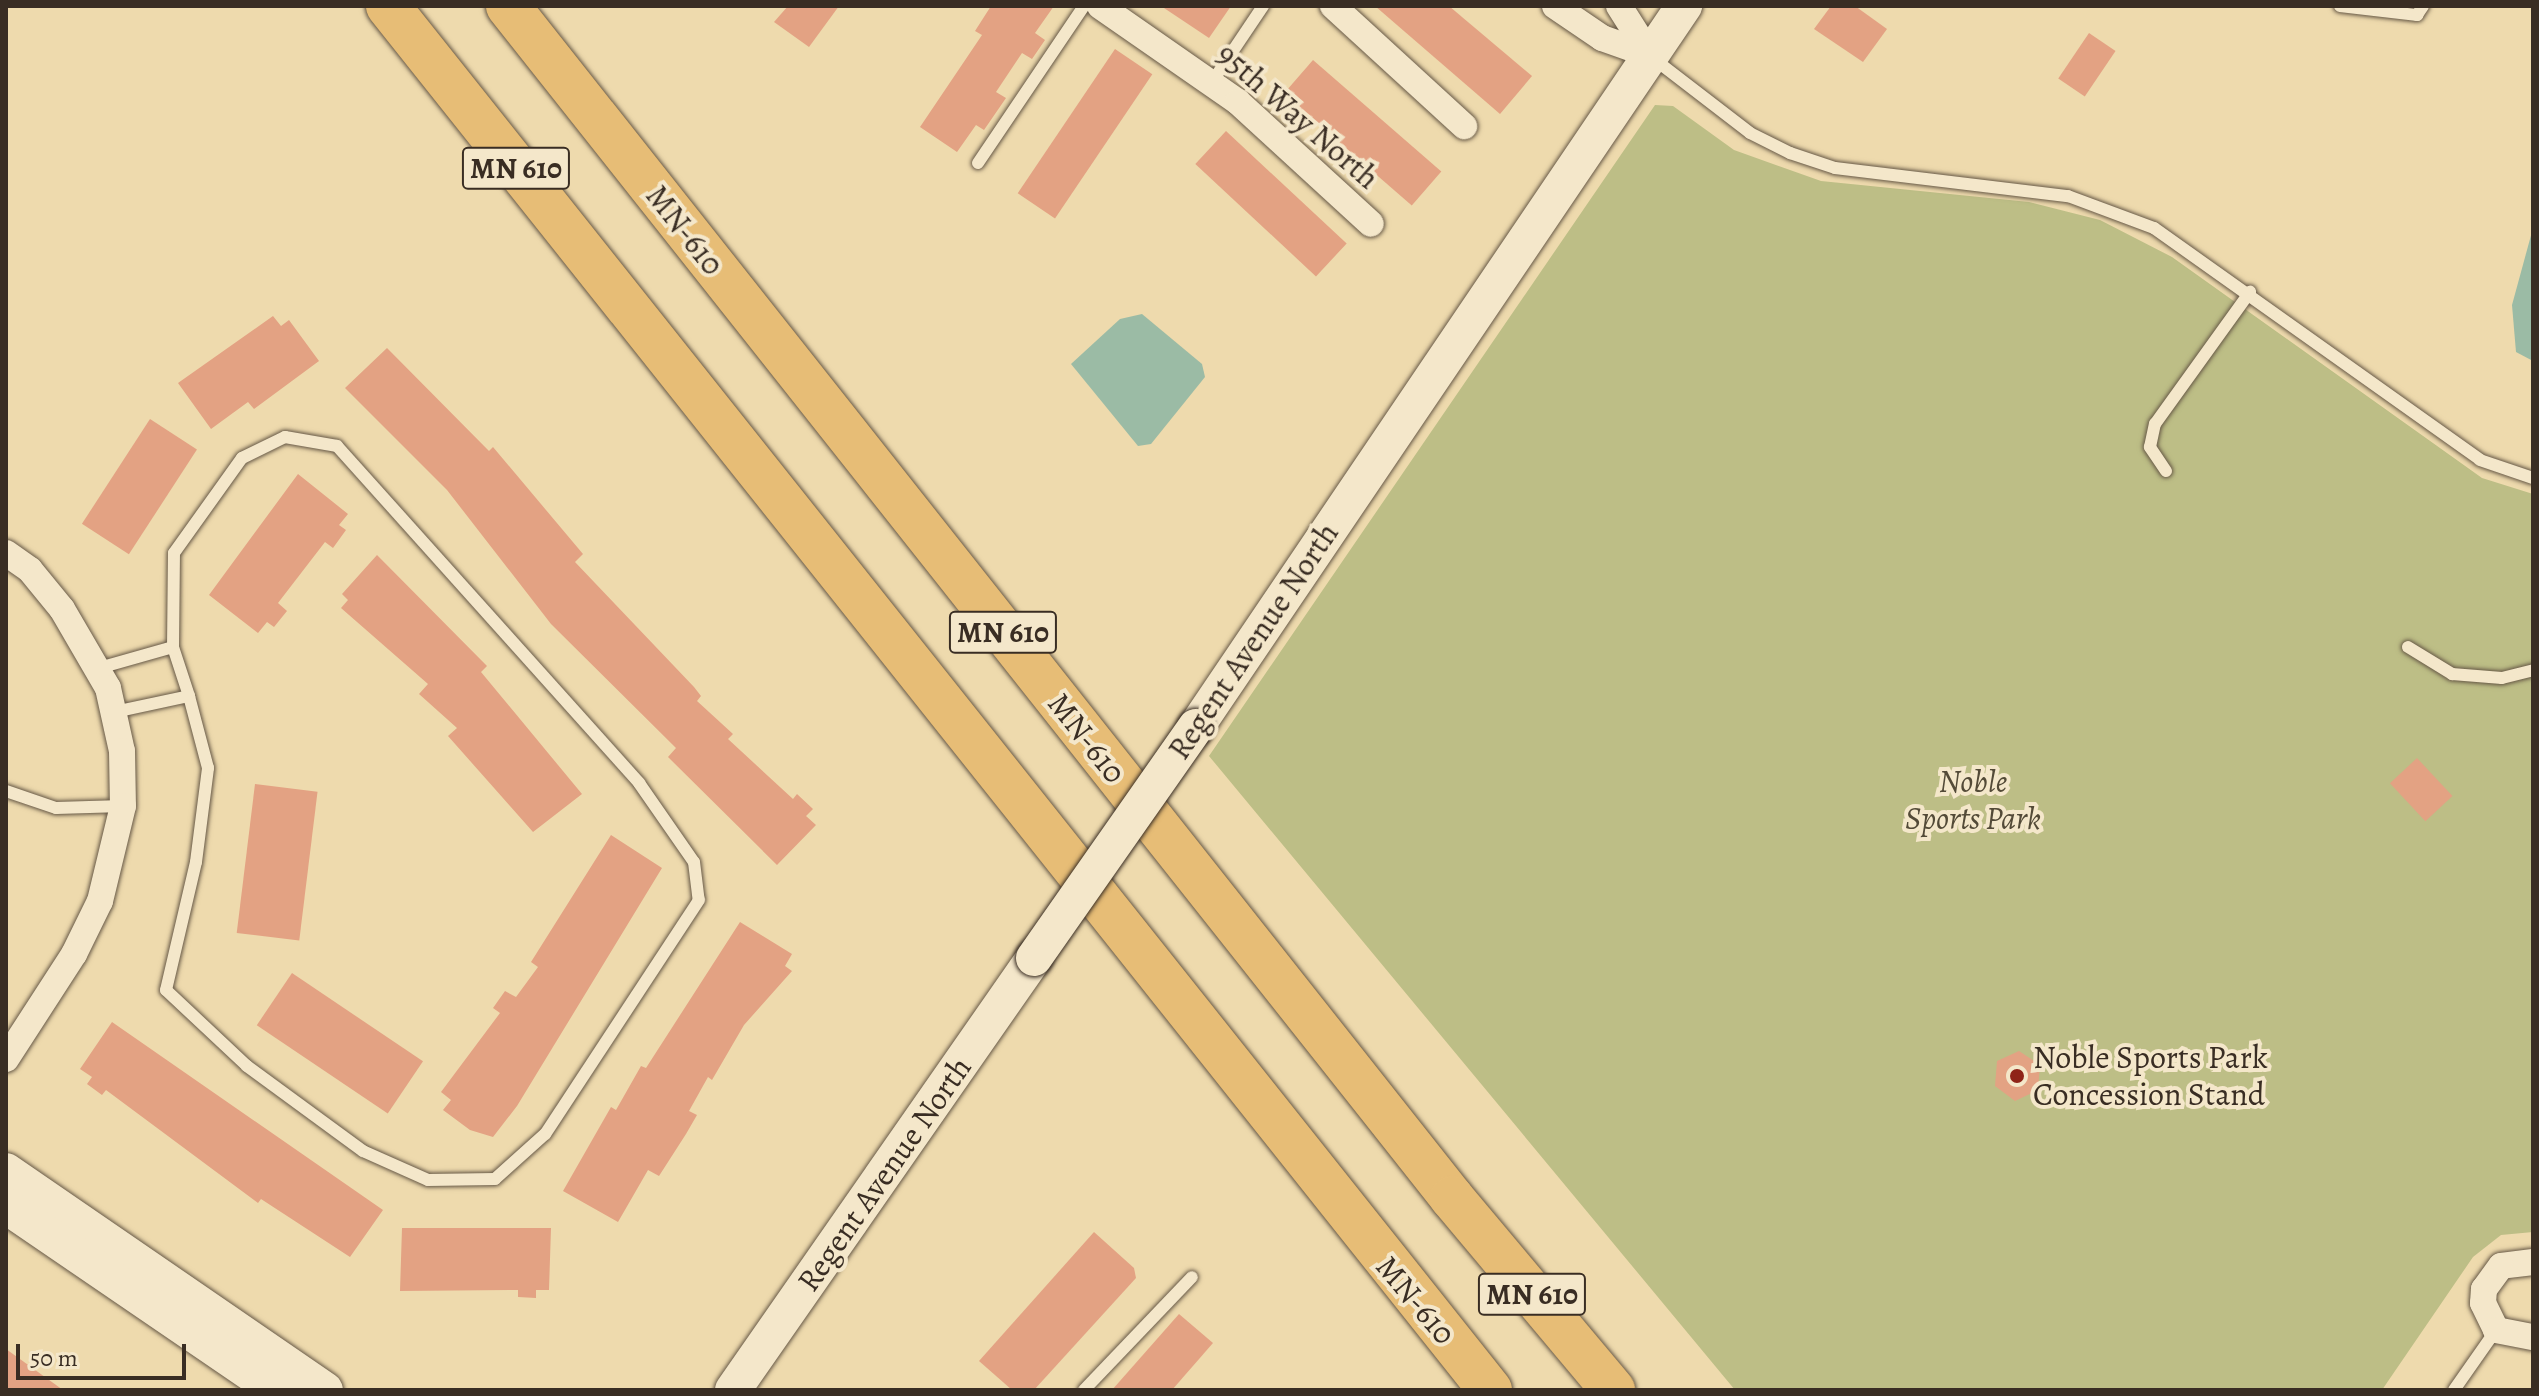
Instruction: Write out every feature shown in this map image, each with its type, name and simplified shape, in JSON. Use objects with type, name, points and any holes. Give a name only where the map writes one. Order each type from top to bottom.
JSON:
[{"type":"highway","points":[[354,6],[644,330]]},
{"type":"highway","name":"MN-610","points":[[388,6],[1490,1390]]},
{"type":"highway","name":"MN-610","points":[[508,6],[1452,1198],[1613,1390]]},
{"type":"highway","points":[[516,6],[554,64]]},
{"type":"highway","points":[[1452,1198],[1634,1390]]},
{"type":"street","name":"95th Way North","points":[[1100,6],[1212,82],[1371,224]]},
{"type":"street","points":[[1333,6],[1464,126]]},
{"type":"street","points":[[1555,6],[1602,38],[1650,55]]},
{"type":"street","points":[[1619,6],[1650,55]]},
{"type":"street","name":"Regent Avenue North","points":[[733,1390],[1196,727],[1684,6]]},
{"type":"street","points":[[6,553],[30,570],[62,609],[99,668],[114,712],[123,806],[100,901],[74,954],[6,1059]]},
{"type":"street","points":[[6,1171],[325,1390]]},
{"type":"street","points":[[6,1206],[276,1390]]},
{"type":"street","points":[[2533,1262],[2501,1266],[2484,1289],[2486,1318],[2496,1330],[2533,1337]]},
{"type":"lane","points":[[978,163],[1084,6]]},
{"type":"lane","points":[[1212,82],[1263,6]]},
{"type":"lane","points":[[2340,6],[2417,15],[2423,6]]},
{"type":"lane","points":[[1650,55],[1707,103],[1790,153],[1835,168],[2068,196],[2154,228],[2250,292],[2480,460],[2533,478]]},
{"type":"lane","points":[[2166,471],[2150,447],[2155,424],[2250,292]]},
{"type":"lane","points":[[285,437],[337,446],[639,783],[694,862],[699,900],[669,952],[545,1134],[495,1179],[428,1180],[363,1151],[247,1066],[166,990],[196,862],[208,768],[189,696],[173,647],[174,553],[242,458],[285,437]]},
{"type":"lane","points":[[99,668],[173,647]]},
{"type":"lane","points":[[2408,647],[2452,674],[2502,678],[2533,670]]},
{"type":"lane","points":[[114,712],[189,696]]},
{"type":"lane","points":[[6,791],[56,808],[123,806]]},
{"type":"lane","points":[[1084,1390],[1192,1277]]},
{"type":"lane","points":[[2454,1390],[2496,1330]]},
{"type":"green space","name":"Noble Sports Park","points":[[1655,105],[1673,106],[1734,150],[1821,181],[2029,202],[2100,220],[2172,257],[2482,478],[2533,494],[2533,1232],[2501,1235],[2473,1257],[2382,1390],[1735,1390],[1209,756]]},
{"type":"shaded area","points":[[2533,228],[2533,361],[2516,352],[2512,305]]},
{"type":"shaded area","points":[[1142,314],[1202,364],[1205,377],[1151,444],[1138,446],[1071,364],[1120,319]]},
{"type":"building","points":[[788,6],[839,6],[809,47],[774,22]]},
{"type":"building","points":[[991,6],[1054,6],[1035,33],[1045,40],[1032,59],[1022,53],[996,92],[1006,98],[984,130],[976,125],[957,152],[920,127],[982,35],[975,31]]},
{"type":"building","points":[[1161,6],[1231,6],[1209,38]]},
{"type":"building","points":[[1375,6],[1449,6],[1532,76],[1500,114]]},
{"type":"building","points":[[1831,6],[1855,6],[1887,29],[1863,62],[1814,29]]},
{"type":"building","points":[[2089,33],[2116,51],[2085,96],[2058,79]]},
{"type":"building","points":[[1115,49],[1152,74],[1055,218],[1018,193]]},
{"type":"building","points":[[1313,60],[1441,172],[1412,205],[1283,94]]},
{"type":"building","points":[[1226,131],[1347,244],[1316,276],[1195,164]]},
{"type":"building","points":[[273,316],[281,326],[289,320],[319,361],[254,409],[248,402],[211,429],[178,383]]},
{"type":"building","points":[[387,348],[489,451],[493,447],[583,554],[575,562],[694,687],[701,696],[697,701],[733,734],[728,739],[793,799],[797,794],[813,809],[806,816],[816,825],[777,865],[668,757],[676,748],[551,624],[447,490],[345,388]]},
{"type":"building","points":[[150,419],[197,449],[129,554],[82,524]]},
{"type":"building","points":[[298,474],[348,514],[339,525],[346,530],[333,548],[325,542],[278,603],[287,611],[274,627],[267,622],[258,633],[209,595]]},
{"type":"building","points":[[377,555],[487,666],[481,672],[582,794],[533,832],[448,736],[457,728],[419,694],[428,684],[341,608],[348,600],[342,594]]},
{"type":"building","points":[[2417,758],[2452,796],[2425,821],[2390,783]]},
{"type":"building","points":[[255,784],[318,792],[299,941],[237,933]]},
{"type":"building","points":[[611,835],[662,868],[517,1106],[493,1137],[470,1130],[443,1110],[451,1100],[441,1092],[500,1013],[493,1008],[505,991],[516,997],[538,967],[531,962]]},
{"type":"building","points":[[740,922],[792,954],[785,966],[792,971],[744,1025],[712,1080],[708,1077],[689,1111],[697,1115],[686,1134],[659,1176],[648,1170],[618,1222],[563,1191],[611,1107],[616,1110],[641,1066],[646,1068]]},
{"type":"building","points":[[292,973],[423,1061],[388,1114],[257,1025]]},
{"type":"building","points":[[112,1022],[383,1210],[350,1257],[261,1199],[258,1203],[106,1090],[102,1095],[87,1084],[92,1077],[80,1069]]},
{"type":"building","name":"Noble Sports Park Concession Stand","points":[[2019,1051],[2040,1065],[2038,1090],[2015,1101],[1995,1086],[1997,1061]]},
{"type":"building","points":[[402,1228],[551,1228],[549,1290],[536,1290],[536,1298],[518,1297],[518,1290],[400,1291]]},
{"type":"building","points":[[1094,1232],[1134,1268],[1136,1278],[1034,1390],[1012,1390],[979,1361]]},
{"type":"building","points":[[1179,1314],[1213,1343],[1172,1390],[1112,1390]]},
{"type":"building","points":[[6,1349],[63,1390],[6,1390]]},
{"type":"place","name":"Noble Sports Park Concession Stand","points":[[2017,1076]]}]
